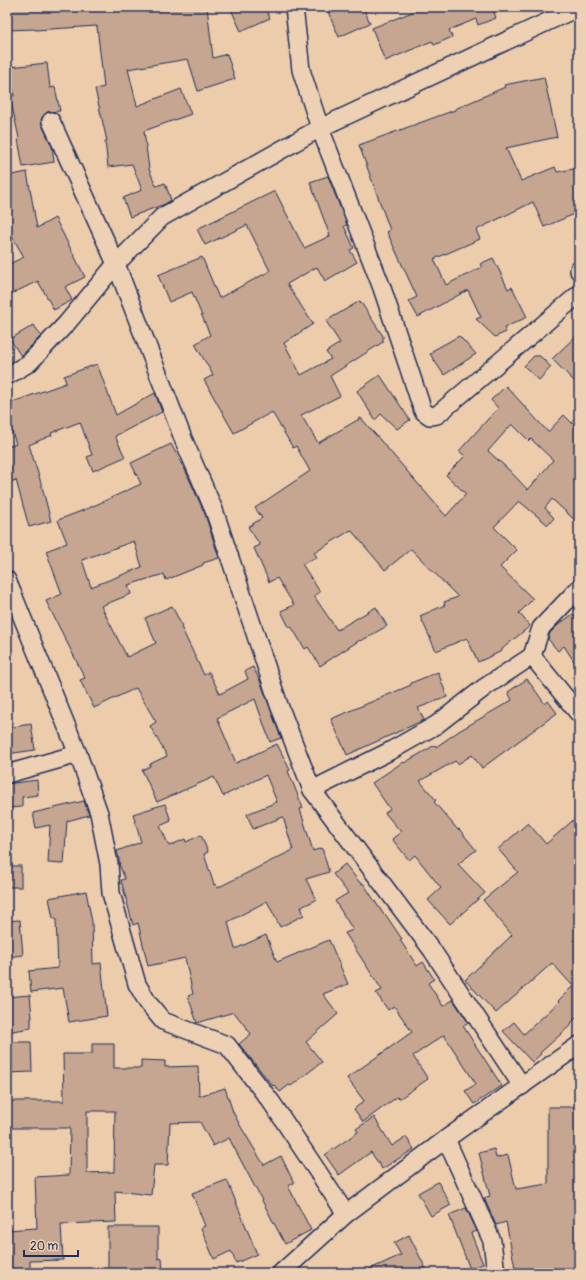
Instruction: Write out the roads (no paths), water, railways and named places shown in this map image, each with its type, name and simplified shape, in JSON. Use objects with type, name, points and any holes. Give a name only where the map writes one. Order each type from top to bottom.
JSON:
[{"type":"street","points":[[294,7],[301,70],[320,128],[382,288],[423,411],[430,416],[437,415],[579,294]]},
{"type":"street","points":[[7,376],[28,363],[67,323],[116,264],[162,217],[320,128],[579,7]]},
{"type":"street","points":[[51,121],[116,264],[184,441],[214,510],[279,705],[312,790],[432,950],[522,1086]]},
{"type":"street","points":[[7,580],[78,754],[99,813],[109,864],[111,893],[138,984],[148,1003],[163,1021],[227,1045],[272,1103],[346,1214]]},
{"type":"street","points":[[312,790],[392,750],[436,724],[485,687],[532,656],[541,628],[579,588]]},
{"type":"street","points":[[532,656],[579,714]]},
{"type":"street","points":[[7,774],[78,754]]},
{"type":"street","points":[[282,1273],[346,1214],[446,1139],[579,1045]]},
{"type":"street","points":[[446,1139],[492,1241],[496,1273]]}]
